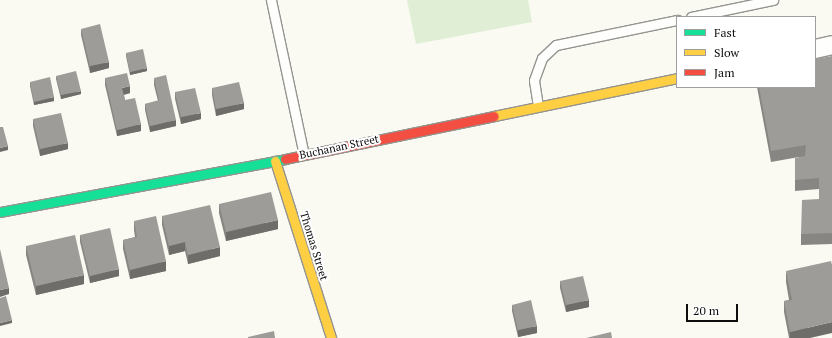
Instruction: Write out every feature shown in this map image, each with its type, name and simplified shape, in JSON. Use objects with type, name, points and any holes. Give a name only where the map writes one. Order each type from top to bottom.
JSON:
[{"type":"street","points":[[816,49],[832,46]]},
{"type":"street","name":"Buchanan Street","points":[[0,212],[275,161],[676,78]]},
{"type":"street","name":"Thomas Street","points":[[275,161],[331,338]]},
{"type":"lane","points":[[271,0],[304,155]]},
{"type":"lane","points":[[697,16],[773,0]]},
{"type":"lane","points":[[538,106],[534,80],[542,58],[556,45],[676,20]]},
{"type":"green space","points":[[407,0],[528,0],[532,22],[416,44]]},
{"type":"building","points":[[100,24],[109,62],[90,66],[81,29]]},
{"type":"building","points":[[143,49],[147,68],[130,72],[126,53]]},
{"type":"building","points":[[832,56],[832,233],[801,234],[802,200],[819,199],[819,178],[795,180],[795,158],[805,156],[806,145],[771,151],[759,88],[816,88],[816,59]]},
{"type":"building","points":[[76,71],[81,91],[61,95],[56,76]]},
{"type":"building","points":[[127,73],[130,86],[122,88],[125,100],[135,98],[141,124],[117,130],[105,78]]},
{"type":"building","points":[[166,75],[176,120],[150,126],[145,104],[159,100],[154,78]]},
{"type":"building","points":[[50,77],[54,97],[34,102],[30,82]]},
{"type":"building","points":[[239,82],[244,103],[216,109],[212,88]]},
{"type":"building","points":[[195,88],[201,113],[181,117],[175,92]]},
{"type":"building","points":[[61,113],[68,143],[40,149],[33,119]]},
{"type":"building","points":[[0,127],[3,127],[8,146],[0,148]]},
{"type":"building","points":[[271,192],[278,220],[226,232],[219,204]]},
{"type":"building","points":[[210,205],[220,247],[188,255],[185,242],[169,246],[162,216]]},
{"type":"building","points":[[156,216],[166,261],[130,270],[123,240],[137,237],[134,221]]},
{"type":"building","points":[[110,228],[119,269],[90,276],[80,235]]},
{"type":"building","points":[[75,235],[84,275],[36,286],[26,246]]},
{"type":"building","points":[[0,249],[9,288],[0,290]]},
{"type":"building","points":[[831,261],[832,322],[790,332],[784,301],[792,300],[786,271]]},
{"type":"building","points":[[583,276],[589,300],[566,305],[560,281]]},
{"type":"building","points":[[6,296],[12,320],[0,323],[0,298]]},
{"type":"building","points":[[531,300],[537,326],[518,330],[512,305]]},
{"type":"building","points":[[274,331],[275,338],[248,338],[248,337]]},
{"type":"building","points":[[611,332],[612,338],[586,338]]},
{"type":"traffic: fast","points":[[0,212],[285,159]]},
{"type":"traffic: slow","points":[[494,116],[676,78]]},
{"type":"traffic: slow","points":[[275,161],[331,338]]},
{"type":"traffic: jam","points":[[285,159],[494,116]]}]
